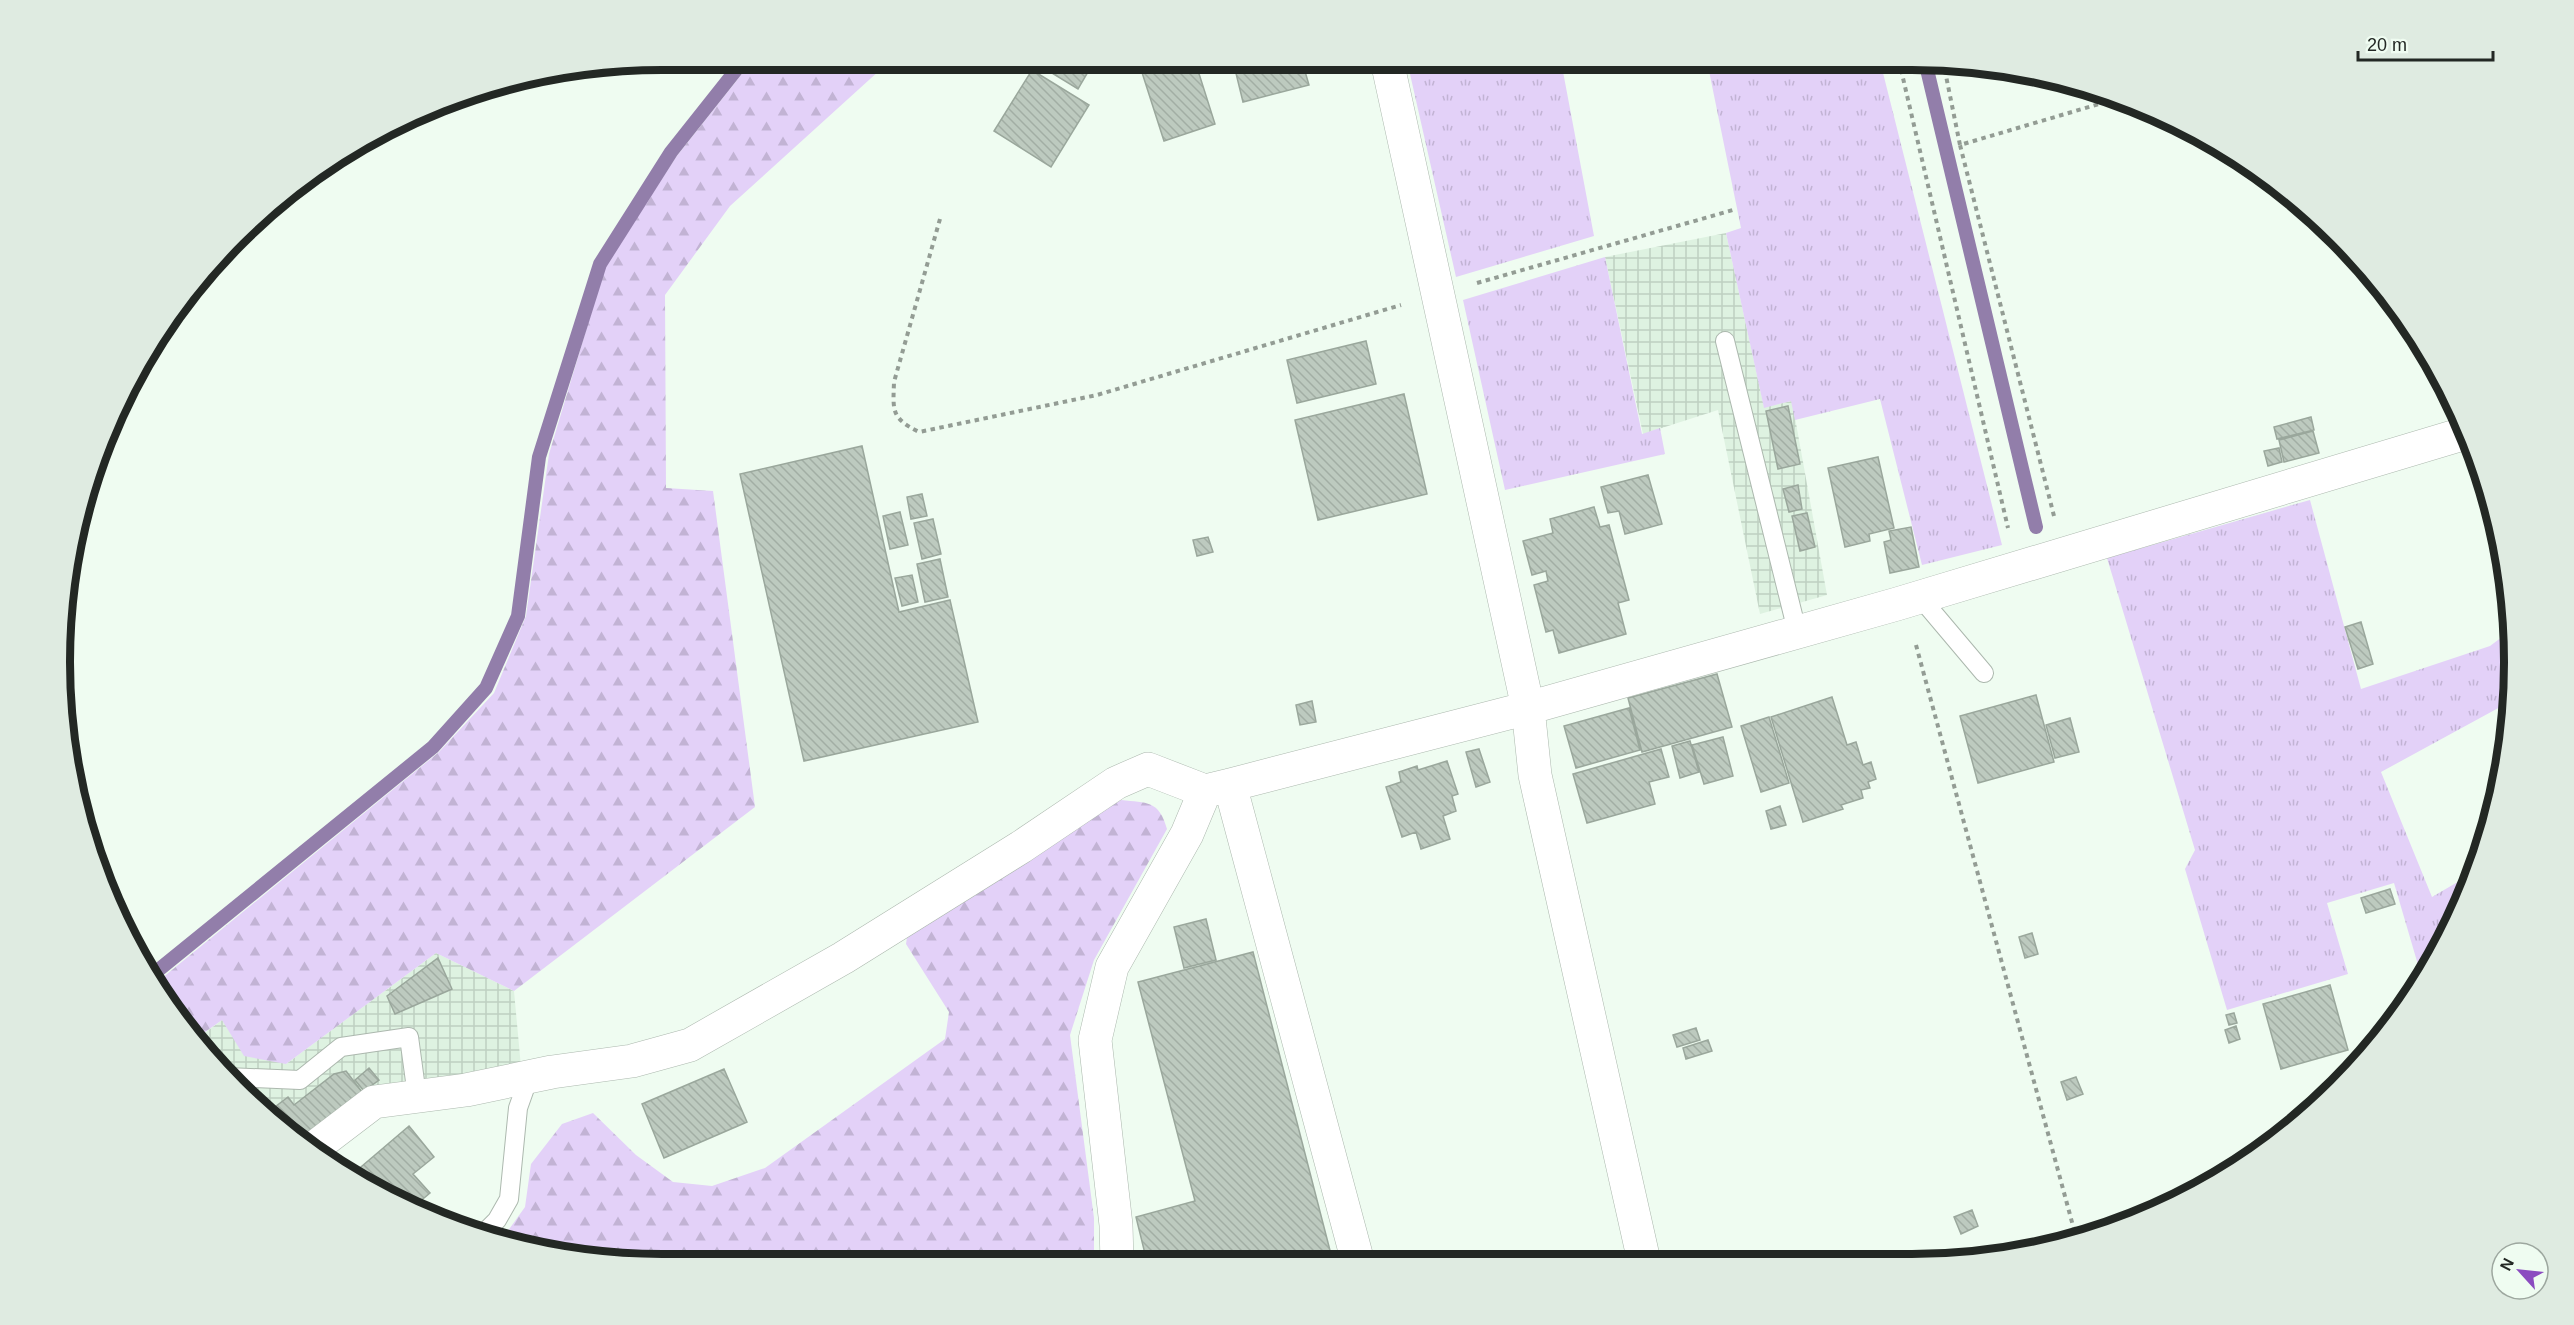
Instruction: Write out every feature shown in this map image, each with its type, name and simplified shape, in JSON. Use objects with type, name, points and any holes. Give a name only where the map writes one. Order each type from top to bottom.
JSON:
[{"type":"street","points":[[1389,70],[1528,708],[1535,775],[1642,1254]]},
{"type":"street","points":[[319,1144],[374,1102],[632,1061],[690,1045],[843,958],[1021,847],[1116,783],[1148,769],[1218,788],[1528,708],[1797,632],[2458,435]]},
{"type":"street","points":[[1218,788],[1356,1254]]},
{"type":"street","points":[[1117,1254],[1116,1225],[1095,1040],[1112,967],[1187,834],[1218,788]]},
{"type":"lane","points":[[1725,341],[1797,632]]},
{"type":"lane","points":[[1911,599],[1984,673]]},
{"type":"lane","points":[[241,1078],[300,1080],[341,1047],[409,1037],[417,1096]]},
{"type":"lane","points":[[489,1228],[497,1220],[509,1199],[518,1108],[529,1077]]},
{"type":"path","points":[[1901,70],[2017,567]]},
{"type":"path","points":[[1945,72],[1960,145],[2063,553]]},
{"type":"path","points":[[1960,145],[2104,103]]},
{"type":"path","points":[[940,219],[894,382],[893,406],[901,423],[919,432],[1097,394],[1733,210]]},
{"type":"path","points":[[1911,599],[2074,1231]]},
{"type":"shaded area","points":[[1726,233],[1764,407],[1792,401],[1827,595],[1760,614],[1718,410],[1643,434],[1605,257]]},
{"type":"shaded area","points":[[436,953],[514,991],[521,1067],[313,1140],[272,1108],[217,1053],[202,1035],[222,1020],[286,1064]]},
{"type":"green space","points":[[745,70],[880,70],[730,206],[665,295],[666,488],[713,491],[755,807],[514,991],[436,953],[286,1064],[244,1056],[222,1020],[202,1034],[162,978],[439,752],[494,693],[526,616],[549,454],[605,267],[676,157]]},
{"type":"green space","points":[[1427,70],[1563,70],[1594,236],[1456,277],[1410,74]]},
{"type":"green space","points":[[1709,70],[1882,70],[2002,545],[1922,565],[1880,399],[1795,420],[1791,401],[1764,408],[1726,233],[1741,228]]},
{"type":"green space","points":[[1605,257],[1642,434],[1660,428],[1665,454],[1505,490],[1463,300]]},
{"type":"green space","points":[[2310,500],[2361,689],[2490,646],[2503,637],[2501,706],[2381,772],[2432,897],[2462,880],[2442,924],[2419,967],[2394,883],[2327,903],[2348,974],[2227,1010],[2185,869],[2195,850],[2107,558]]},
{"type":"green space","points":[[1121,800],[1151,805],[1160,813],[1167,829],[1094,960],[1070,1035],[1094,1218],[1094,1254],[624,1253],[547,1243],[506,1233],[525,1207],[531,1164],[562,1124],[593,1113],[636,1155],[673,1182],[712,1186],[765,1168],[945,1039],[949,1012],[906,944],[908,931]]},
{"type":"building","points":[[1032,70],[1089,105],[1051,167],[994,131]]},
{"type":"building","points":[[1047,70],[1089,70],[1078,89]]},
{"type":"building","points":[[1141,70],[1198,70],[1215,124],[1164,141]]},
{"type":"building","points":[[1235,70],[1305,70],[1309,85],[1243,102]]},
{"type":"building","points":[[1366,341],[1376,384],[1297,403],[1287,360]]},
{"type":"building","points":[[1404,394],[1427,494],[1318,520],[1295,420]]},
{"type":"building","points":[[1788,406],[1800,464],[1778,469],[1766,411]]},
{"type":"building","points":[[2311,417],[2314,430],[2277,439],[2274,427]]},
{"type":"building","points":[[2313,431],[2319,453],[2284,462],[2279,440]]},
{"type":"building","points":[[862,446],[899,612],[950,600],[978,722],[804,761],[740,474]]},
{"type":"building","points":[[2279,448],[2282,462],[2268,466],[2264,451]]},
{"type":"building","points":[[1878,457],[1894,528],[1869,534],[1870,541],[1845,547],[1828,468]]},
{"type":"building","points":[[1648,475],[1662,524],[1625,534],[1619,511],[1608,513],[1601,487]]},
{"type":"building","points":[[1798,485],[1802,509],[1789,512],[1783,489]]},
{"type":"building","points":[[922,494],[927,516],[911,519],[907,497]]},
{"type":"building","points":[[1594,507],[1600,527],[1609,525],[1629,600],[1618,603],[1626,634],[1559,653],[1553,630],[1546,632],[1534,585],[1548,581],[1546,571],[1532,575],[1523,541],[1553,533],[1550,519]]},
{"type":"building","points":[[900,512],[908,545],[890,549],[883,516]]},
{"type":"building","points":[[1807,513],[1815,547],[1800,551],[1792,516]]},
{"type":"building","points":[[933,519],[941,554],[922,559],[914,523]]},
{"type":"building","points":[[1911,527],[1919,567],[1890,573],[1884,542],[1891,540],[1889,531]]},
{"type":"building","points":[[1208,537],[1213,552],[1197,556],[1193,540]]},
{"type":"building","points":[[940,559],[948,597],[925,602],[917,564]]},
{"type":"building","points":[[912,575],[918,602],[902,606],[895,578]]},
{"type":"building","points":[[2361,622],[2373,664],[2358,669],[2345,627]]},
{"type":"building","points":[[1717,674],[1732,727],[1642,752],[1628,698]]},
{"type":"building","points":[[2036,695],[2054,762],[1978,783],[1960,716]]},
{"type":"building","points":[[1832,697],[1847,745],[1856,742],[1863,765],[1871,762],[1876,779],[1868,782],[1870,788],[1861,790],[1863,798],[1841,805],[1843,809],[1803,822],[1771,717]]},
{"type":"building","points":[[1312,701],[1316,722],[1300,725],[1296,705]]},
{"type":"building","points":[[1629,708],[1640,750],[1576,768],[1564,726]]},
{"type":"building","points":[[1769,717],[1789,783],[1761,792],[1741,726]]},
{"type":"building","points":[[2070,718],[2079,752],[2055,758],[2046,725]]},
{"type":"building","points":[[1723,737],[1733,776],[1704,784],[1692,745]]},
{"type":"building","points":[[1690,741],[1699,772],[1680,778],[1672,746]]},
{"type":"building","points":[[1479,749],[1490,782],[1476,787],[1466,752]]},
{"type":"building","points":[[1661,749],[1669,777],[1649,782],[1655,804],[1587,823],[1573,774]]},
{"type":"building","points":[[1447,761],[1458,794],[1452,796],[1456,811],[1443,816],[1450,839],[1421,849],[1416,832],[1402,837],[1386,787],[1401,782],[1399,772],[1417,766],[1418,770]]},
{"type":"building","points":[[1780,806],[1786,825],[1771,829],[1766,811]]},
{"type":"building","points":[[2390,889],[2395,904],[2366,913],[2361,898]]},
{"type":"building","points":[[1206,919],[1216,960],[1184,968],[1174,927]]},
{"type":"building","points":[[2032,933],[2038,954],[2025,958],[2019,937]]},
{"type":"building","points":[[1253,952],[1331,1254],[1145,1254],[1136,1217],[1195,1201],[1138,982]]},
{"type":"building","points":[[438,958],[452,989],[395,1014],[387,996]]},
{"type":"building","points":[[2330,985],[2348,1050],[2281,1069],[2263,1004]]},
{"type":"building","points":[[2234,1013],[2237,1023],[2229,1025],[2226,1015]]},
{"type":"building","points":[[2236,1026],[2240,1039],[2229,1043],[2225,1030]]},
{"type":"building","points":[[1696,1028],[1700,1040],[1677,1047],[1673,1035]]},
{"type":"building","points":[[1708,1040],[1712,1051],[1686,1059],[1683,1048]]},
{"type":"building","points":[[369,1068],[379,1080],[364,1091],[355,1080]]},
{"type":"building","points":[[724,1069],[747,1122],[664,1158],[642,1104]]},
{"type":"building","points":[[346,1071],[362,1092],[308,1136],[273,1109],[288,1097],[294,1105],[334,1074]]},
{"type":"building","points":[[2076,1077],[2083,1094],[2067,1100],[2061,1082]]},
{"type":"building","points":[[409,1126],[434,1157],[413,1174],[430,1193],[420,1202],[358,1170]]},
{"type":"building","points":[[1972,1210],[1978,1226],[1961,1234],[1954,1217]]},
{"type":"waterway","points":[[158,971],[433,747],[486,688],[518,616],[539,457],[600,264],[671,152],[736,70]]},
{"type":"waterway","points":[[1927,71],[2036,527]]}]
